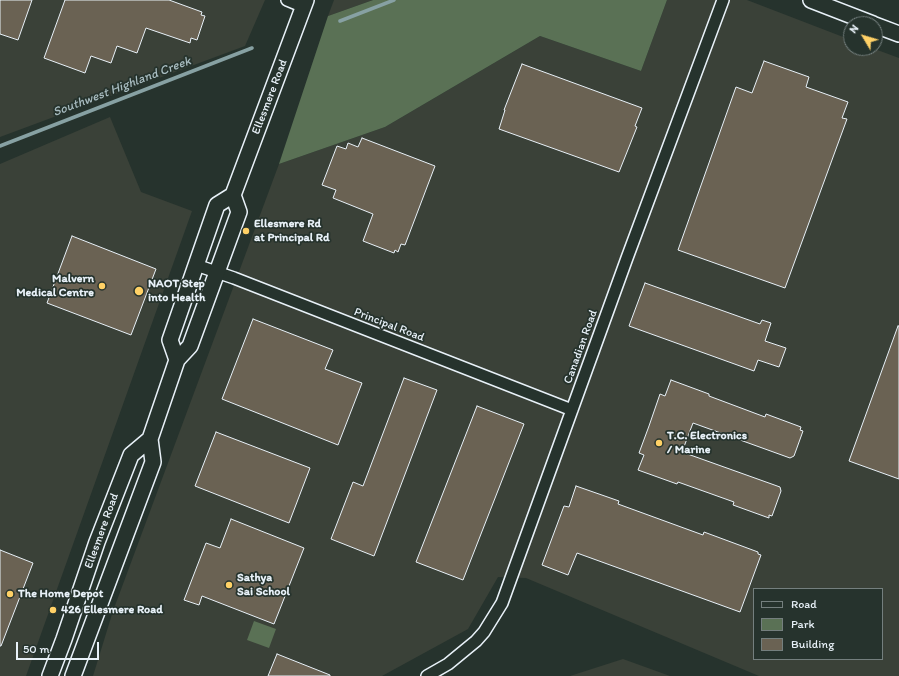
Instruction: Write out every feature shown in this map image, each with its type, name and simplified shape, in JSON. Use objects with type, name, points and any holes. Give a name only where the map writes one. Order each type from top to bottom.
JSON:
[{"type":"main road","points":[[811,0],[853,16]]},
{"type":"main road","name":"Ellesmere Road","points":[[73,676],[153,462],[150,439],[177,360],[190,346],[239,212],[233,194],[305,3]]},
{"type":"main road","points":[[883,28],[899,34]]},
{"type":"main road","points":[[177,360],[170,340],[217,205],[233,194]]},
{"type":"main road","name":"Ellesmere Road","points":[[50,676],[97,542],[131,455],[150,439]]},
{"type":"main road","points":[[64,639],[84,647]]},
{"type":"street","points":[[287,0],[305,3]]},
{"type":"street","name":"Canadian Road","points":[[427,676],[464,653],[484,632],[497,613],[723,0]]},
{"type":"street","name":"Principal Road","points":[[196,265],[572,410]]},
{"type":"shaded area","points":[[0,0],[265,0],[245,46],[0,137]]},
{"type":"shaded area","points":[[334,0],[373,0],[328,16]]},
{"type":"shaded area","points":[[667,0],[747,0],[843,37],[843,56],[883,56],[883,52],[899,58],[899,676],[759,676],[526,578],[498,577],[468,629],[382,676],[93,676],[113,611],[279,164],[385,127],[540,36],[641,71]]},
{"type":"shaded area","points":[[110,117],[141,192],[192,211],[26,676],[0,676],[0,164]]},
{"type":"shaded area","points":[[623,659],[670,676],[570,676]]},
{"type":"green space","points":[[373,0],[667,0],[641,71],[540,36],[385,127],[279,164],[328,16]]},
{"type":"green space","points":[[254,621],[276,629],[269,648],[247,640]]},
{"type":"building","points":[[0,0],[32,0],[18,40],[0,34]]},
{"type":"building","points":[[65,0],[169,0],[202,12],[201,15],[205,16],[197,40],[191,38],[190,43],[146,28],[137,53],[117,46],[111,63],[91,56],[85,73],[44,58]]},
{"type":"building","points":[[764,61],[809,77],[806,87],[848,102],[842,118],[847,119],[785,288],[678,250],[736,87],[752,93]]},
{"type":"building","points":[[522,64],[642,108],[635,126],[637,127],[619,172],[499,129],[504,110]]},
{"type":"building","points":[[362,138],[435,166],[405,245],[401,244],[398,252],[395,250],[394,253],[363,241],[373,214],[333,198],[336,190],[322,185],[337,146],[346,149],[348,143],[358,147]]},
{"type":"building","name":"Malvern Medical Centre","points":[[72,236],[156,269],[131,335],[47,303]]},
{"type":"building","points":[[645,283],[760,324],[762,320],[771,323],[765,341],[786,348],[779,367],[758,360],[754,371],[629,326]]},
{"type":"building","points":[[253,319],[333,350],[325,369],[362,383],[338,445],[222,399]]},
{"type":"building","points":[[899,326],[899,479],[849,461]]},
{"type":"building","points":[[404,378],[437,390],[374,556],[331,539],[353,482],[363,486]]},
{"type":"building","points":[[671,380],[765,417],[766,414],[801,427],[800,430],[803,431],[794,456],[790,458],[693,423],[682,452],[780,487],[781,491],[772,516],[769,515],[769,518],[733,505],[734,502],[678,482],[677,484],[638,470],[644,455],[639,453],[660,394],[665,396]]},
{"type":"building","points":[[477,406],[524,424],[463,580],[416,562]]},
{"type":"building","points":[[216,432],[310,468],[289,523],[195,486]]},
{"type":"building","points":[[576,486],[619,501],[618,504],[703,535],[704,532],[758,552],[758,554],[761,555],[740,612],[577,553],[568,575],[542,565],[564,506],[569,507]]},
{"type":"building","points":[[231,519],[304,548],[274,624],[202,596],[199,605],[184,600],[206,543],[220,548]]},
{"type":"building","name":"The Home Depot","points":[[0,550],[33,563],[1,646],[0,646]]},
{"type":"building","points":[[277,654],[330,675],[330,676],[268,676]]},
{"type":"waterway","name":"Southwest Highland Creek","points":[[340,21],[394,0]]},
{"type":"waterway","name":"Southwest Highland Creek","points":[[0,146],[252,48]]},
{"type":"place","name":"Ellesmere Rd at Principal Rd","points":[[246,231]]},
{"type":"place","name":"Malvern Medical Centre","points":[[102,286]]},
{"type":"place","name":"NAOT Step into Health","points":[[139,291]]},
{"type":"place","name":"T.C. Electronics / Marine","points":[[659,443]]},
{"type":"place","name":"Sathya Sai School","points":[[229,585]]},
{"type":"place","name":"The Home Depot","points":[[10,594]]},
{"type":"place","name":"426 Ellesmere Road","points":[[53,610]]}]
